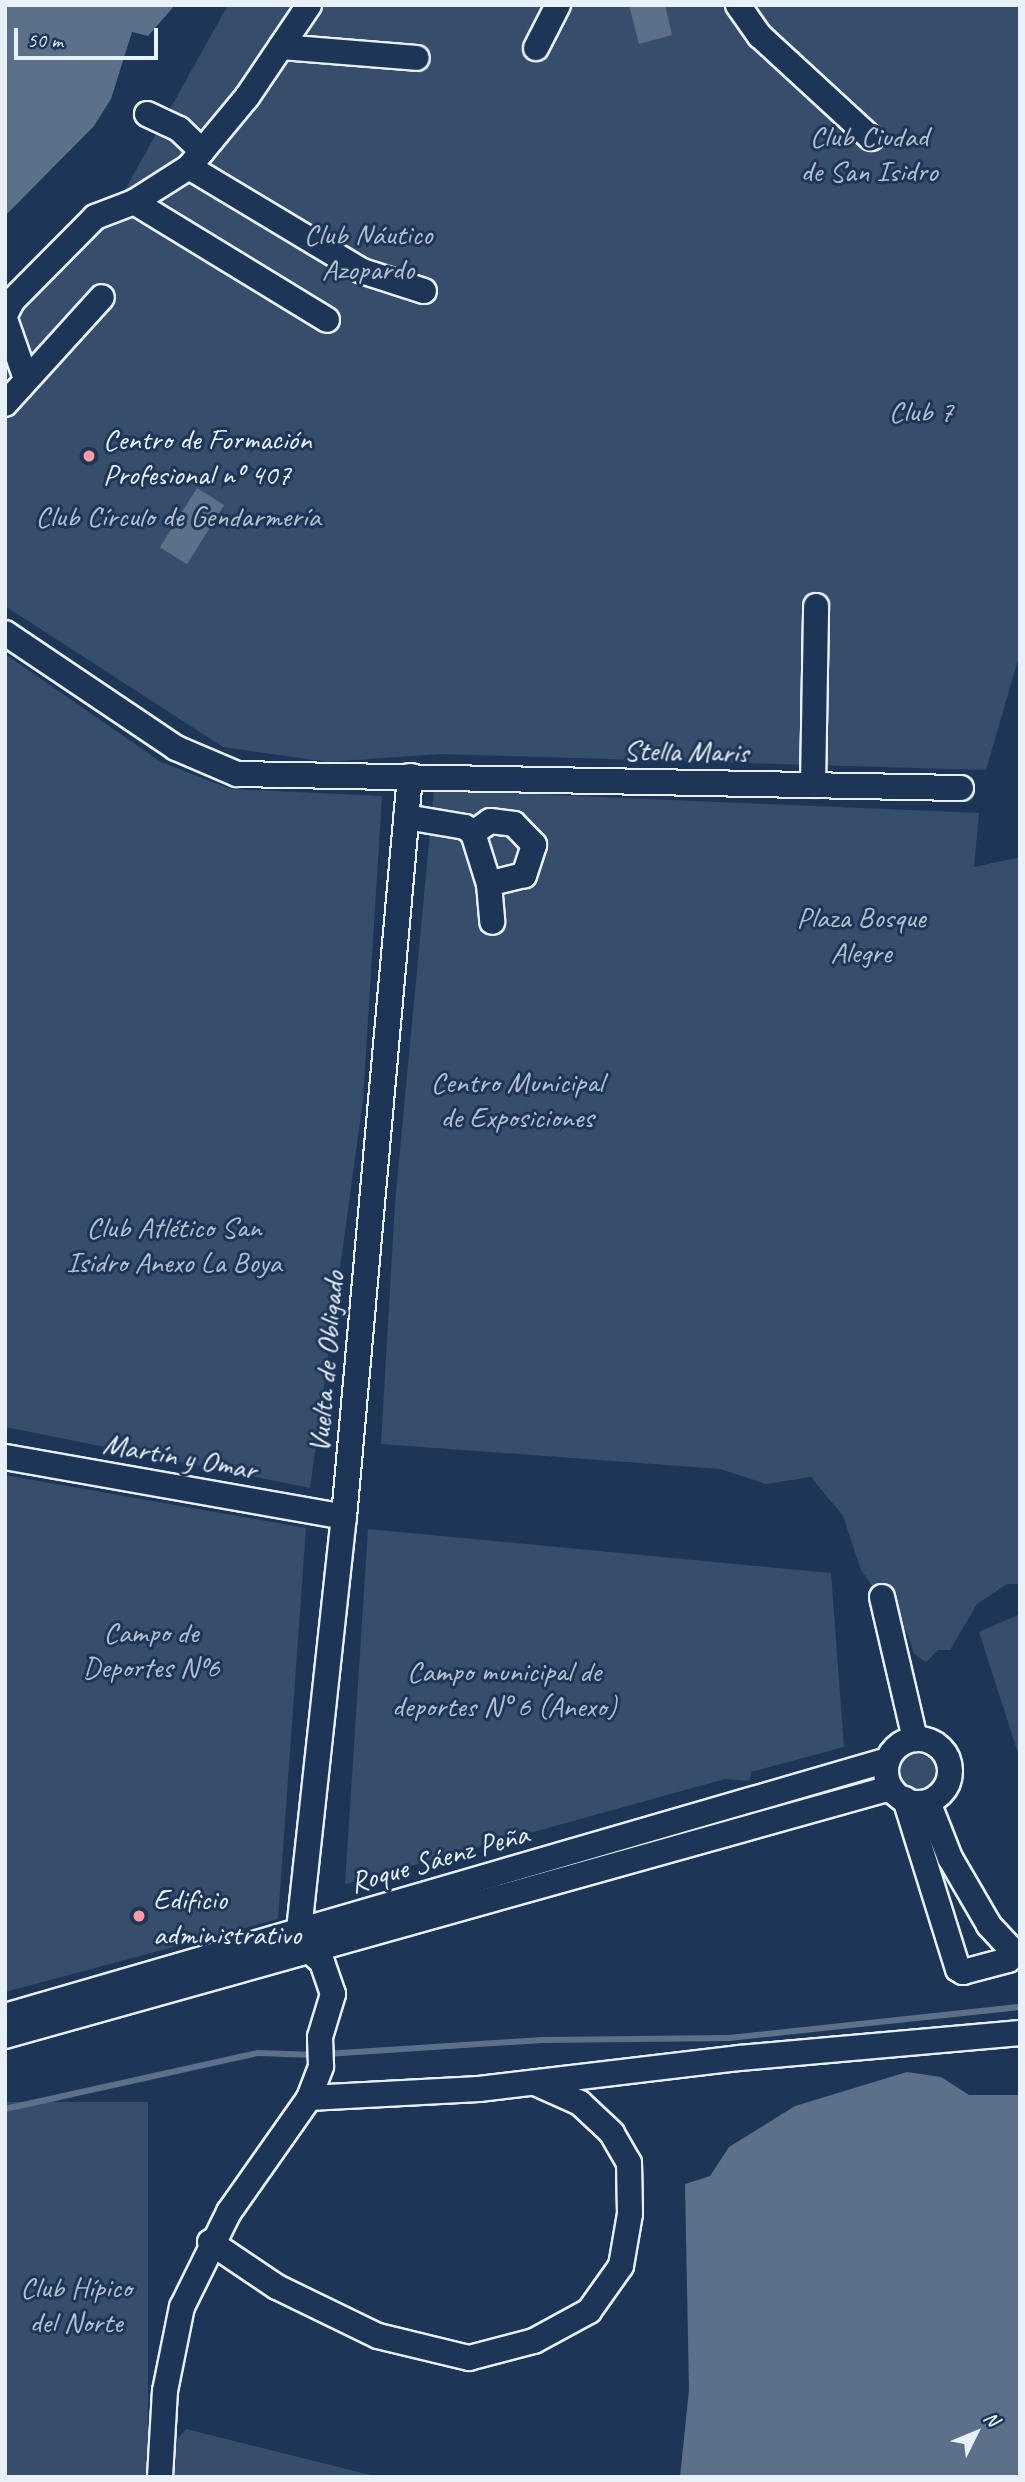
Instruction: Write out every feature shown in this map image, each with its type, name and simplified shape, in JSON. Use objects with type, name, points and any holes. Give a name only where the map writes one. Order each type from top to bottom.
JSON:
[{"type":"street","points":[[26,379],[5,317],[12,301],[95,217],[134,202],[196,159],[281,47],[309,5]]},
{"type":"street","points":[[536,48],[558,5]]},
{"type":"street","points":[[738,5],[760,36],[871,138]]},
{"type":"street","points":[[281,47],[417,58]]},
{"type":"street","points":[[148,114],[179,129],[196,159],[362,271],[424,291]]},
{"type":"street","points":[[134,202],[327,320]]},
{"type":"street","points":[[5,404],[102,297]]},
{"type":"street","points":[[813,785],[816,606]]},
{"type":"street","name":"Stella Maris","points":[[5,633],[176,748],[237,774],[961,788]]},
{"type":"street","name":"Vuelta de Obligado","points":[[303,1940],[344,1517],[410,776]]},
{"type":"street","points":[[406,817],[465,827],[473,833],[489,884],[492,922]]},
{"type":"street","points":[[473,833],[490,821],[514,824],[534,845],[524,875],[489,884]]},
{"type":"street","name":"Martín y Omar","points":[[5,1457],[344,1517]]},
{"type":"street","points":[[882,1597],[915,1739],[929,1741],[948,1759],[950,1777],[942,1792],[907,1796]]},
{"type":"street","name":"Roque Sáenz Peña","points":[[5,2036],[303,1940],[848,1775],[888,1760],[902,1743],[915,1739]]},
{"type":"street","points":[[888,1760],[907,1796],[950,1858],[989,1925],[1012,1950],[1008,1960],[963,1972],[958,1969],[907,1796]]},
{"type":"street","name":"Roque Sáenz Peña","points":[[5,2016],[303,1940],[907,1796]]},
{"type":"street","points":[[160,2477],[164,2391],[182,2307],[210,2242],[309,2098],[321,2066],[320,2037],[333,1994],[321,1962],[303,1940]]},
{"type":"street","points":[[309,2098],[533,2082],[740,2058],[1020,2033]]},
{"type":"street","points":[[210,2242],[277,2287],[378,2336],[470,2358],[534,2342],[589,2311],[621,2266],[630,2214],[629,2163],[612,2133],[580,2103],[533,2082]]},
{"type":"green space","points":[[228,5],[1020,5],[1020,653],[986,770],[439,754],[328,762],[223,747],[5,606],[5,323],[116,206]]},
{"type":"green space","name":"Club Atlético San Isidro Anexo La Boya","points":[[5,654],[161,762],[231,789],[382,796],[363,1100],[310,1488],[5,1427]]},
{"type":"green space","points":[[434,790],[979,813],[974,867],[1020,857],[1020,1584],[1007,1584],[977,1604],[950,1650],[938,1650],[926,1662],[914,1654],[908,1635],[861,1570],[843,1516],[811,1477],[766,1484],[720,1469],[381,1444],[395,1203]]},
{"type":"green space","name":"Campo de Deportes Nº6","points":[[5,1475],[306,1528],[278,1919],[5,1992]]},
{"type":"green space","name":"Campo municipal de deportes N° 6 (Anexo)","points":[[368,1529],[831,1573],[844,1747],[751,1772],[750,1781],[725,1779],[345,1884]]},
{"type":"green space","points":[[1020,1614],[1020,1759],[979,1632]]},
{"type":"green space","points":[[917,1754],[931,1759],[936,1773],[931,1787],[917,1792],[903,1787],[898,1773],[903,1759]]},
{"type":"green space","name":"Club Hípico del Norte","points":[[5,2102],[148,2102],[148,2477],[5,2477]]},
{"type":"green space","points":[[186,2429],[379,2477],[165,2477],[166,2453]]},
{"type":"shaded area","points":[[5,5],[175,5],[148,36],[132,32],[111,99],[94,126],[5,216]]},
{"type":"shaded area","points":[[629,5],[665,5],[672,35],[639,44]]},
{"type":"shaded area","points":[[197,488],[224,505],[187,564],[160,547]]},
{"type":"shaded area","points":[[907,2072],[941,2077],[969,2095],[1020,2095],[1020,2477],[680,2477],[689,2390],[685,2184],[710,2176],[729,2147],[795,2106]]},
{"type":"waterway","points":[[326,2054],[543,2040],[729,2038],[1020,2007]]},
{"type":"waterway","points":[[5,2109],[258,2053],[315,2055]]},
{"type":"place","name":"Centro de Formación Profesional nº 407","points":[[89,456]]},
{"type":"place","name":"Edificio administrativo","points":[[139,1916]]},
{"type":"park label","name":"Club Ciudad de San Isidro","points":[[869,153]]},
{"type":"park label","name":"Club Náutico Azopardo","points":[[368,251]]},
{"type":"park label","name":"Club 7","points":[[921,411]]},
{"type":"park label","name":"Club Círculo de Gendarmería","points":[[178,516]]},
{"type":"park label","name":"Plaza Bosque Alegre","points":[[861,934]]},
{"type":"park label","name":"Centro Municipal de Exposiciones","points":[[517,1099]]}]
